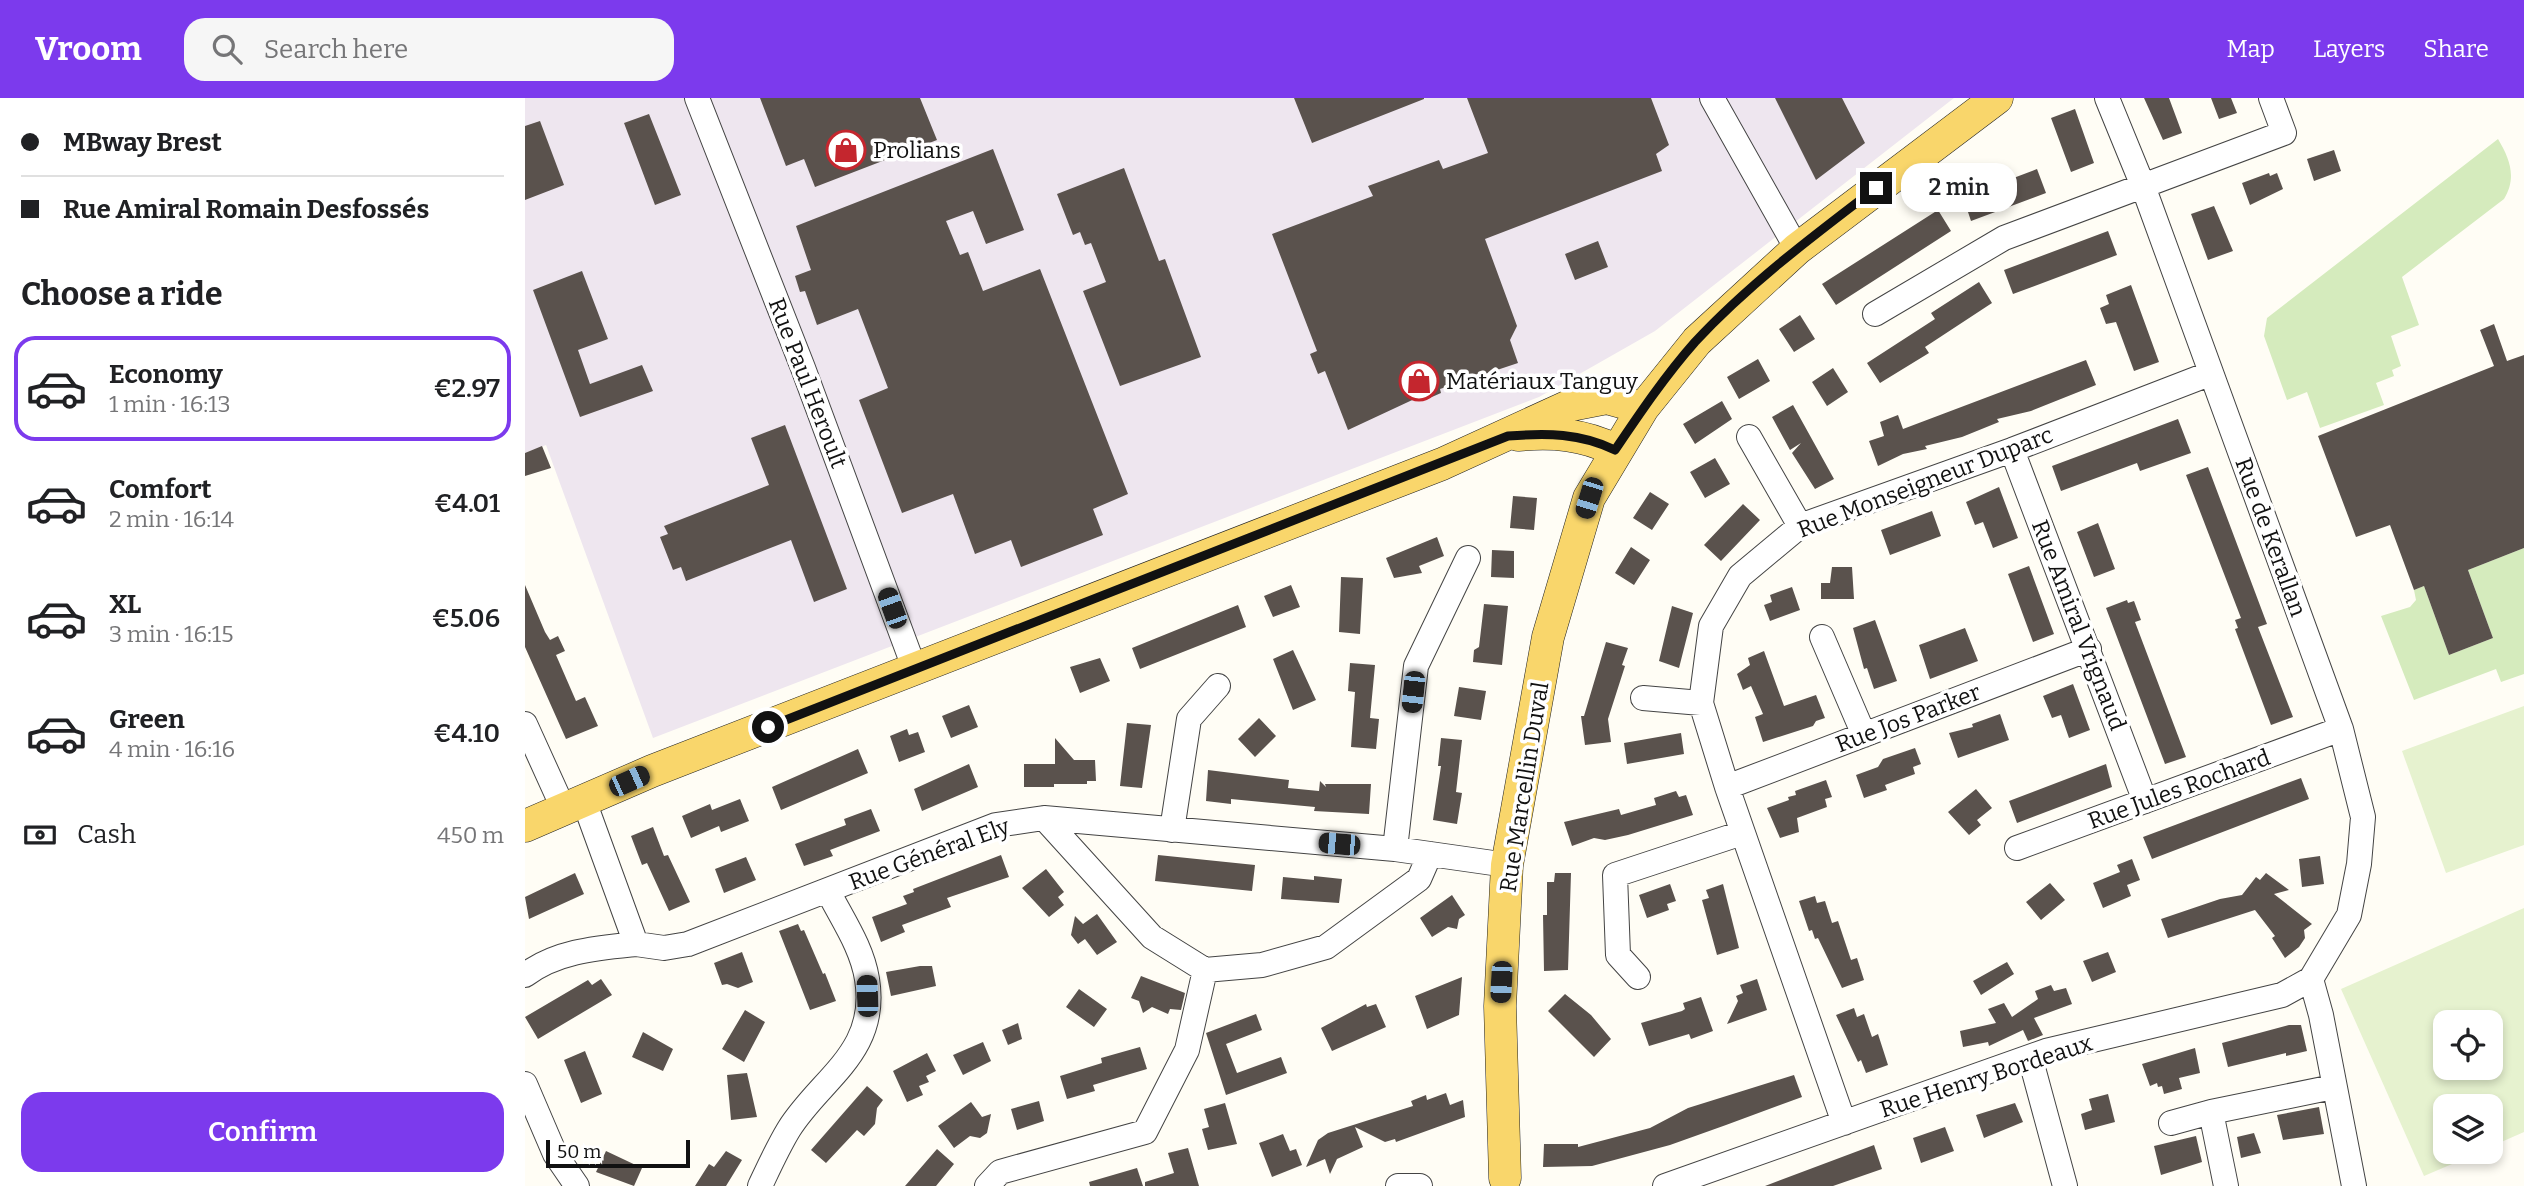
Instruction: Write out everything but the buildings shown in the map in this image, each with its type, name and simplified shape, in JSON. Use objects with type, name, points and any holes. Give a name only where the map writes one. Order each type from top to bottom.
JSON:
[{"type":"main road","name":"Rue Marcellin Duval","points":[[1504,1183],[1500,1006],[1507,865],[1548,637],[1589,498],[1615,450],[1643,408],[1697,341],[1797,250],[1997,98]]},
{"type":"main road","points":[[525,826],[652,771],[1508,436],[1571,405],[1607,398],[1643,408]]},
{"type":"main road","points":[[1508,436],[1545,433],[1584,437],[1615,450]]},
{"type":"street","name":"Rue Paul Heroult","points":[[697,98],[803,368],[915,670]]},
{"type":"street","points":[[1712,98],[1797,250]]},
{"type":"street","name":"Rue de Kerallan","points":[[2107,98],[2143,186],[2341,729],[2363,817],[2360,864],[2349,915],[2311,979]]},
{"type":"street","points":[[1875,314],[2004,238],[2284,133],[2271,98]]},
{"type":"street","name":"Rue Monseigneur Duparc","points":[[1844,1123],[1742,833],[1701,703],[1711,626],[1740,576],[1800,526],[2012,450],[2209,373]]},
{"type":"street","points":[[1749,437],[1800,526]]},
{"type":"street","name":"Rue Amiral Vrignaud","points":[[2012,450],[2145,801]]},
{"type":"street","points":[[1395,849],[1416,666],[1468,558]]},
{"type":"street","points":[[1822,637],[1864,735]]},
{"type":"street","name":"Rue Jos Parker","points":[[1727,787],[2089,649]]},
{"type":"street","points":[[1173,830],[1189,719],[1218,686]]},
{"type":"street","points":[[1643,698],[1701,703]]},
{"type":"street","points":[[525,724],[574,806],[636,944]]},
{"type":"street","name":"Rue Jules Rochard","points":[[2017,848],[2341,729]]},
{"type":"street","points":[[1044,818],[1152,937],[1205,970],[1262,965],[1327,947],[1419,879],[1430,854]]},
{"type":"street","name":"Rue Général Ely","points":[[525,975],[561,956],[586,949],[636,944],[664,948],[688,944],[996,825],[1044,818],[1395,849],[1507,865]]},
{"type":"street","points":[[1638,977],[1618,954],[1615,875],[1742,833]]},
{"type":"street","points":[[760,1186],[790,1127],[848,1062],[868,1012],[867,979],[860,954],[828,891]]},
{"type":"street","points":[[987,1186],[1000,1172],[1145,1132],[1187,1050],[1205,970]]},
{"type":"street","points":[[2311,979],[2321,1015],[2354,1186]]},
{"type":"street","name":"Rue Henry Bordeaux","points":[[1665,1186],[2030,1057],[2282,995],[2311,979]]},
{"type":"street","points":[[2030,1057],[2066,1186]]},
{"type":"street","points":[[525,1084],[555,1154],[577,1186]]},
{"type":"street","points":[[2171,1123],[2333,1087]]},
{"type":"street","points":[[2211,1112],[2226,1186]]},
{"type":"street","points":[[1398,1186],[1420,1186]]},
{"type":"shaded area","points":[[525,98],[1954,98],[1655,331],[1539,397],[653,738],[546,445],[525,453]]},
{"type":"green space","points":[[2498,139],[2506,154],[2511,176],[2504,199],[2402,277],[2419,325],[2391,336],[2401,366],[2392,370],[2394,376],[2376,383],[2384,405],[2320,428],[2307,392],[2287,400],[2264,336],[2267,318]]},
{"type":"green space","points":[[2524,548],[2524,674],[2501,682],[2496,669],[2414,700],[2381,616],[2410,607],[2416,600],[2414,590],[2424,586],[2449,655],[2493,638],[2468,570]]},
{"type":"green space","points":[[2524,706],[2524,845],[2446,873],[2402,751]]},
{"type":"green space","points":[[2524,908],[2524,1132],[2503,1141],[2503,1094],[2433,1094],[2433,1164],[2452,1164],[2424,1176],[2341,989]]},
{"type":"place","name":"Prolians","points":[[846,150]]},
{"type":"place","name":"Matériaux Tanguy","points":[[1419,381]]},
{"type":"route","points":[[768,727],[1508,436],[1545,433],[1584,437],[1615,450],[1643,408],[1697,341],[1782,262],[1876,188]]}]
